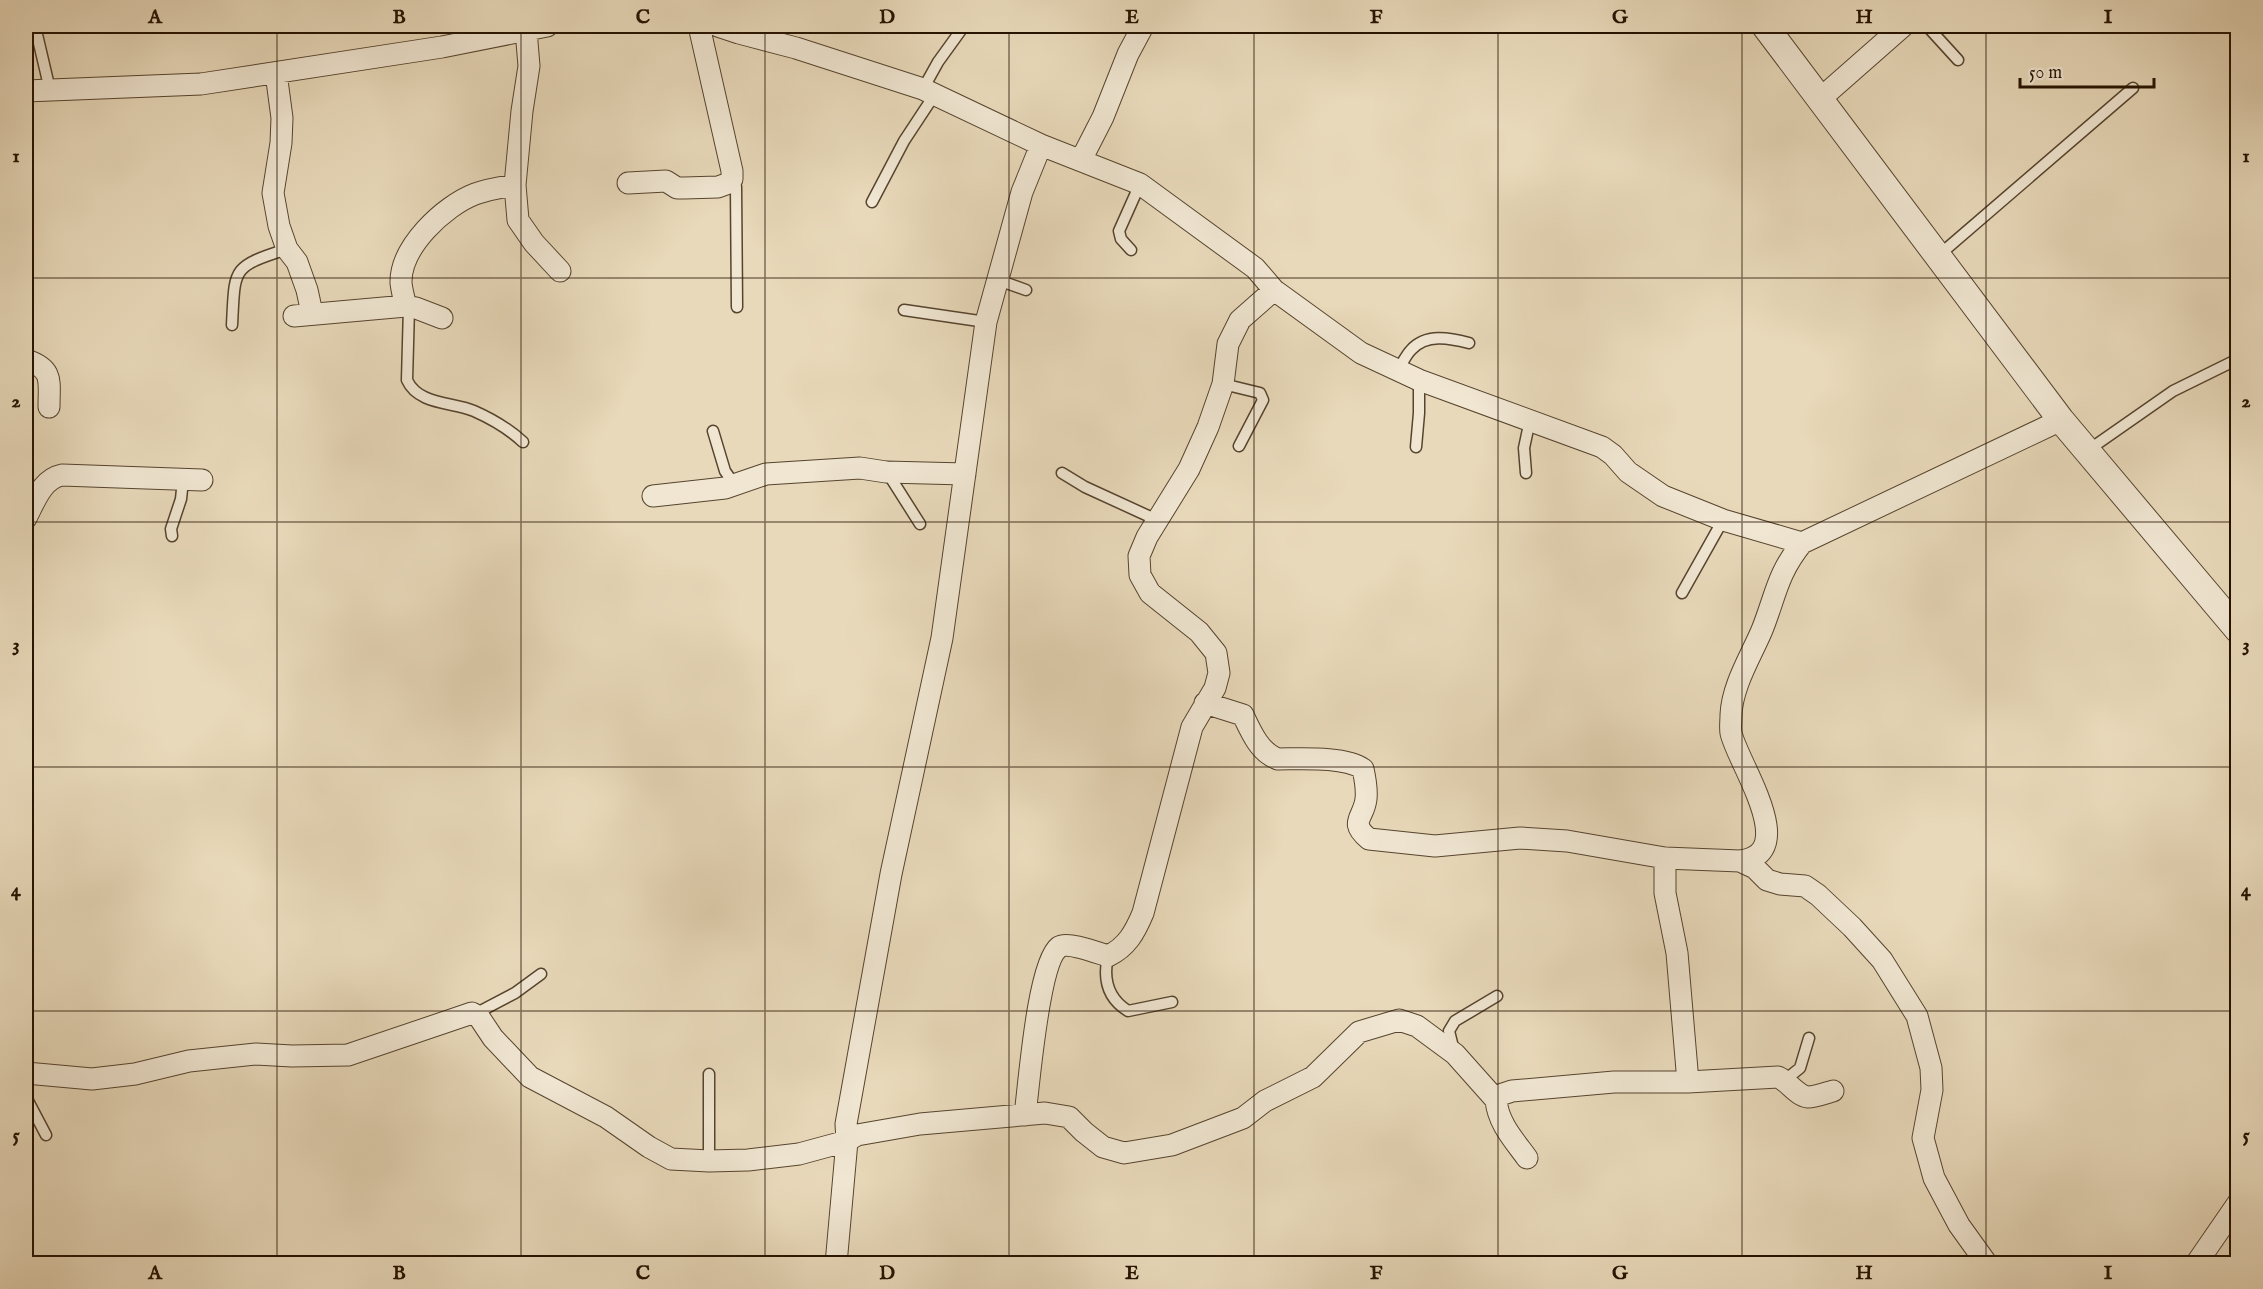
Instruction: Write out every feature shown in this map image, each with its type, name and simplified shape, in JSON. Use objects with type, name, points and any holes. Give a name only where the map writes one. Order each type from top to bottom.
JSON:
[{"type":"street","points":[[628,183],[666,182],[684,189],[718,187],[729,183],[732,179],[699,26]]},
{"type":"street","points":[[718,26],[796,48],[929,92],[1041,145],[1140,184],[1255,268],[1275,290],[1361,353],[1419,380],[1602,447],[1613,455],[1628,472],[1663,496],[1723,520],[1802,543]]},
{"type":"street","points":[[1081,160],[1103,117],[1128,54],[1143,26]]},
{"type":"street","points":[[1765,26],[2061,420],[2238,630]]},
{"type":"street","points":[[1820,99],[1903,26]]},
{"type":"street","points":[[26,91],[201,84],[442,47],[537,28],[522,111],[515,185],[518,220],[534,243],[560,271]]},
{"type":"street","points":[[276,74],[282,118],[281,143],[273,193],[279,226],[287,249],[297,262],[307,290],[303,314],[407,306],[442,318]]},
{"type":"street","points":[[836,1263],[847,1141],[846,1124],[891,874],[942,638],[986,322],[1022,192],[1041,145]]},
{"type":"street","points":[[407,306],[401,282],[412,249],[422,233],[472,195],[515,185]]},
{"type":"street","points":[[1025,1115],[1038,1009],[1050,960],[1059,947],[1067,944],[1108,956],[1120,950],[1134,933],[1143,914],[1192,727],[1215,688],[1219,673],[1216,654],[1199,632],[1150,593],[1140,575],[1139,556],[1147,537],[1189,469],[1208,427],[1223,384],[1228,344],[1240,320],[1275,290]]},
{"type":"street","points":[[26,360],[40,365],[49,378],[49,407]]},
{"type":"street","points":[[1205,703],[1243,715],[1251,731],[1270,756],[1278,759],[1344,762],[1363,769],[1366,801],[1358,818],[1358,826],[1361,833],[1368,839],[1435,846],[1520,838],[1567,841],[1665,858],[1751,860],[1758,855],[1766,842],[1766,829],[1756,790],[1731,734],[1731,713],[1737,688],[1763,627],[1778,580],[1788,561],[1802,543],[2061,420]]},
{"type":"street","points":[[653,496],[725,488],[766,474],[860,468],[886,472],[965,474]]},
{"type":"street","points":[[26,518],[46,482],[53,477],[62,475],[192,480]]},
{"type":"street","points":[[1665,858],[1665,893],[1677,952],[1688,1082]]},
{"type":"street","points":[[1740,861],[1755,868],[1767,880],[1779,884],[1805,886],[1818,895],[1852,927],[1881,960],[1917,1016],[1931,1068],[1932,1090],[1923,1138],[1931,1168],[1959,1225],[1987,1263]]},
{"type":"street","points":[[26,1069],[44,1076],[92,1079],[135,1074],[189,1061],[256,1053],[292,1056],[348,1055],[468,1014],[475,1014],[493,1038],[530,1077],[606,1117],[670,1159],[748,1160],[799,1154],[847,1141],[857,1135],[920,1124],[1045,1113],[1069,1117],[1103,1147],[1124,1153],[1172,1145],[1243,1118],[1265,1101],[1313,1077],[1359,1032],[1399,1020],[1418,1026],[1455,1054],[1496,1100],[1505,1128],[1527,1158]]},
{"type":"street","points":[[1496,1100],[1500,1095],[1512,1091],[1614,1082],[1688,1082],[1778,1077],[1808,1097],[1833,1091]]},
{"type":"street","points":[[2196,1263],[2238,1203]]},
{"type":"lane","points":[[35,26],[50,90]]},
{"type":"lane","points":[[872,202],[929,92],[938,62],[964,26]]},
{"type":"lane","points":[[1927,26],[1958,60]]},
{"type":"lane","points":[[1938,256],[2133,88]]},
{"type":"lane","points":[[732,179],[736,187],[737,306]]},
{"type":"lane","points":[[1131,250],[1121,239],[1119,231],[1140,184]]},
{"type":"lane","points":[[232,325],[236,275],[253,261],[287,249]]},
{"type":"lane","points":[[998,280],[1026,290]]},
{"type":"lane","points":[[407,306],[407,381],[410,386],[422,397],[475,411],[511,431],[523,442]]},
{"type":"lane","points":[[904,310],[986,322]]},
{"type":"lane","points":[[1398,370],[1411,349],[1429,339],[1449,338],[1469,343]]},
{"type":"lane","points":[[2087,451],[2174,391],[2238,359]]},
{"type":"lane","points":[[1416,447],[1419,380]]},
{"type":"lane","points":[[1223,384],[1260,393],[1263,400],[1239,446]]},
{"type":"lane","points":[[1526,473],[1524,448],[1530,420]]},
{"type":"lane","points":[[713,431],[725,471],[734,484]]},
{"type":"lane","points":[[886,472],[920,524]]},
{"type":"lane","points":[[1062,473],[1085,488],[1157,520]]},
{"type":"lane","points":[[172,536],[171,529],[181,499],[192,480]]},
{"type":"lane","points":[[1682,593],[1723,520]]},
{"type":"lane","points":[[1108,956],[1104,973],[1110,996],[1120,1006],[1128,1011],[1172,1002]]},
{"type":"lane","points":[[475,1014],[515,993],[541,974]]},
{"type":"lane","points":[[1455,1054],[1449,1031],[1455,1021],[1497,996]]},
{"type":"lane","points":[[1785,1080],[1800,1068],[1809,1038]]},
{"type":"lane","points":[[709,1074],[709,1161]]},
{"type":"lane","points":[[26,1096],[46,1135]]}]
